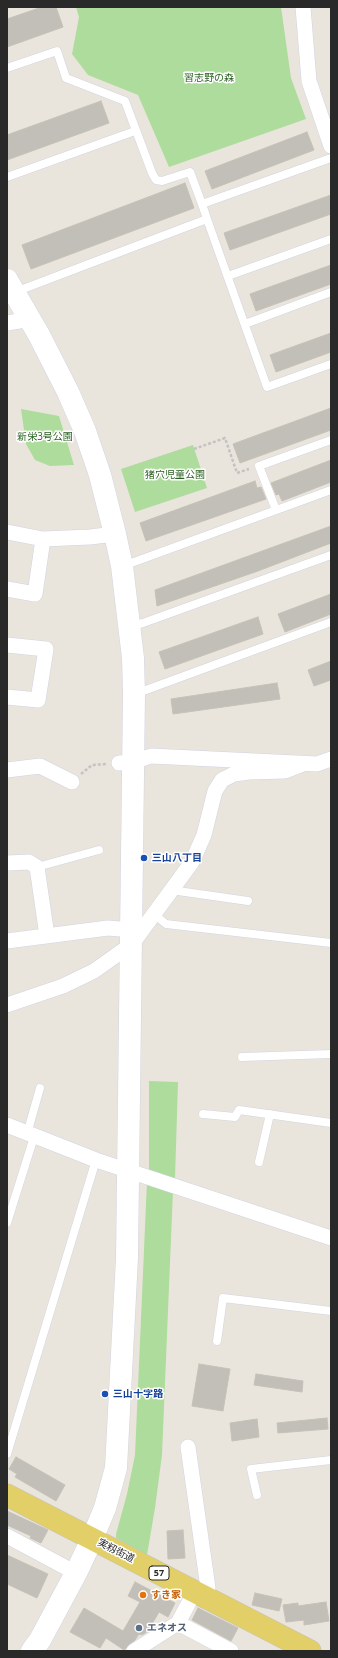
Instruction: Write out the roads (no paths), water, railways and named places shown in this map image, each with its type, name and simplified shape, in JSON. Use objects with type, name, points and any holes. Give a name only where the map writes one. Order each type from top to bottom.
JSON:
[{"type":"main road","name":"実籾街道","points":[[7,1495],[310,1651]]},
{"type":"street","points":[[302,7],[309,81],[326,116],[331,146]]},
{"type":"street","points":[[11,286],[31,319],[68,392],[85,431],[100,475],[122,566],[130,626],[134,694],[126,763],[126,936],[129,1171],[127,1258],[116,1468],[107,1501],[92,1539],[76,1573],[40,1640],[32,1651]]},
{"type":"street","points":[[7,322],[31,319]]},
{"type":"street","points":[[7,532],[43,539],[90,537],[115,534]]},
{"type":"street","points":[[7,589],[35,594],[43,539]]},
{"type":"street","points":[[7,645],[46,649],[38,700],[7,697]]},
{"type":"street","points":[[126,763],[152,756],[303,764],[317,764],[331,759]]},
{"type":"street","points":[[7,1005],[63,986],[94,971],[126,936],[154,914],[192,862],[204,835],[215,791],[222,780],[234,774],[285,771],[303,764]]},
{"type":"street","points":[[7,770],[40,766],[72,782]]},
{"type":"street","points":[[7,863],[29,862],[37,867],[47,936]]},
{"type":"street","points":[[7,941],[108,928],[126,936]]},
{"type":"street","points":[[7,1126],[96,1160],[331,1238]]},
{"type":"street","points":[[134,1651],[178,1623],[200,1594],[208,1588],[188,1447]]},
{"type":"street","points":[[7,1536],[76,1573]]},
{"type":"street","points":[[178,1623],[226,1650]]},
{"type":"lane","points":[[7,68],[57,51],[66,78],[124,101],[152,174],[156,180],[162,181],[190,172],[267,387],[331,364]]},
{"type":"lane","points":[[7,177],[136,130]]},
{"type":"lane","points":[[202,204],[331,158]]},
{"type":"lane","points":[[11,286],[208,219]]},
{"type":"lane","points":[[228,276],[331,239]]},
{"type":"lane","points":[[245,324],[331,292]]},
{"type":"lane","points":[[276,510],[259,466],[331,440]]},
{"type":"lane","points":[[122,566],[331,490]]},
{"type":"lane","points":[[130,626],[143,623],[331,555]]},
{"type":"lane","points":[[134,694],[331,622]]},
{"type":"lane","points":[[37,867],[99,850]]},
{"type":"lane","points":[[172,890],[248,901]]},
{"type":"lane","points":[[154,914],[166,924],[331,943]]},
{"type":"lane","points":[[242,1057],[331,1054]]},
{"type":"lane","points":[[7,1223],[31,1135],[40,1088]]},
{"type":"lane","points":[[203,1114],[235,1117],[239,1110],[331,1123]]},
{"type":"lane","points":[[259,1162],[270,1114]]},
{"type":"lane","points":[[7,1454],[96,1160]]},
{"type":"lane","points":[[217,1341],[223,1298],[331,1311]]},
{"type":"lane","points":[[256,1495],[251,1469],[331,1460]]},
{"type":"place","name":"三山八丁目","points":[[144,858]]},
{"type":"place","name":"三山十字路","points":[[105,1394]]},
{"type":"place","name":"すき家","points":[[143,1595]]},
{"type":"place","name":"エネオス","points":[[139,1628]]},
{"type":"park label","name":"習志野の森","points":[[209,78]]},
{"type":"park label","name":"新栄3号公園","points":[[45,437]]},
{"type":"park label","name":"猪穴児童公園","points":[[175,475]]}]
